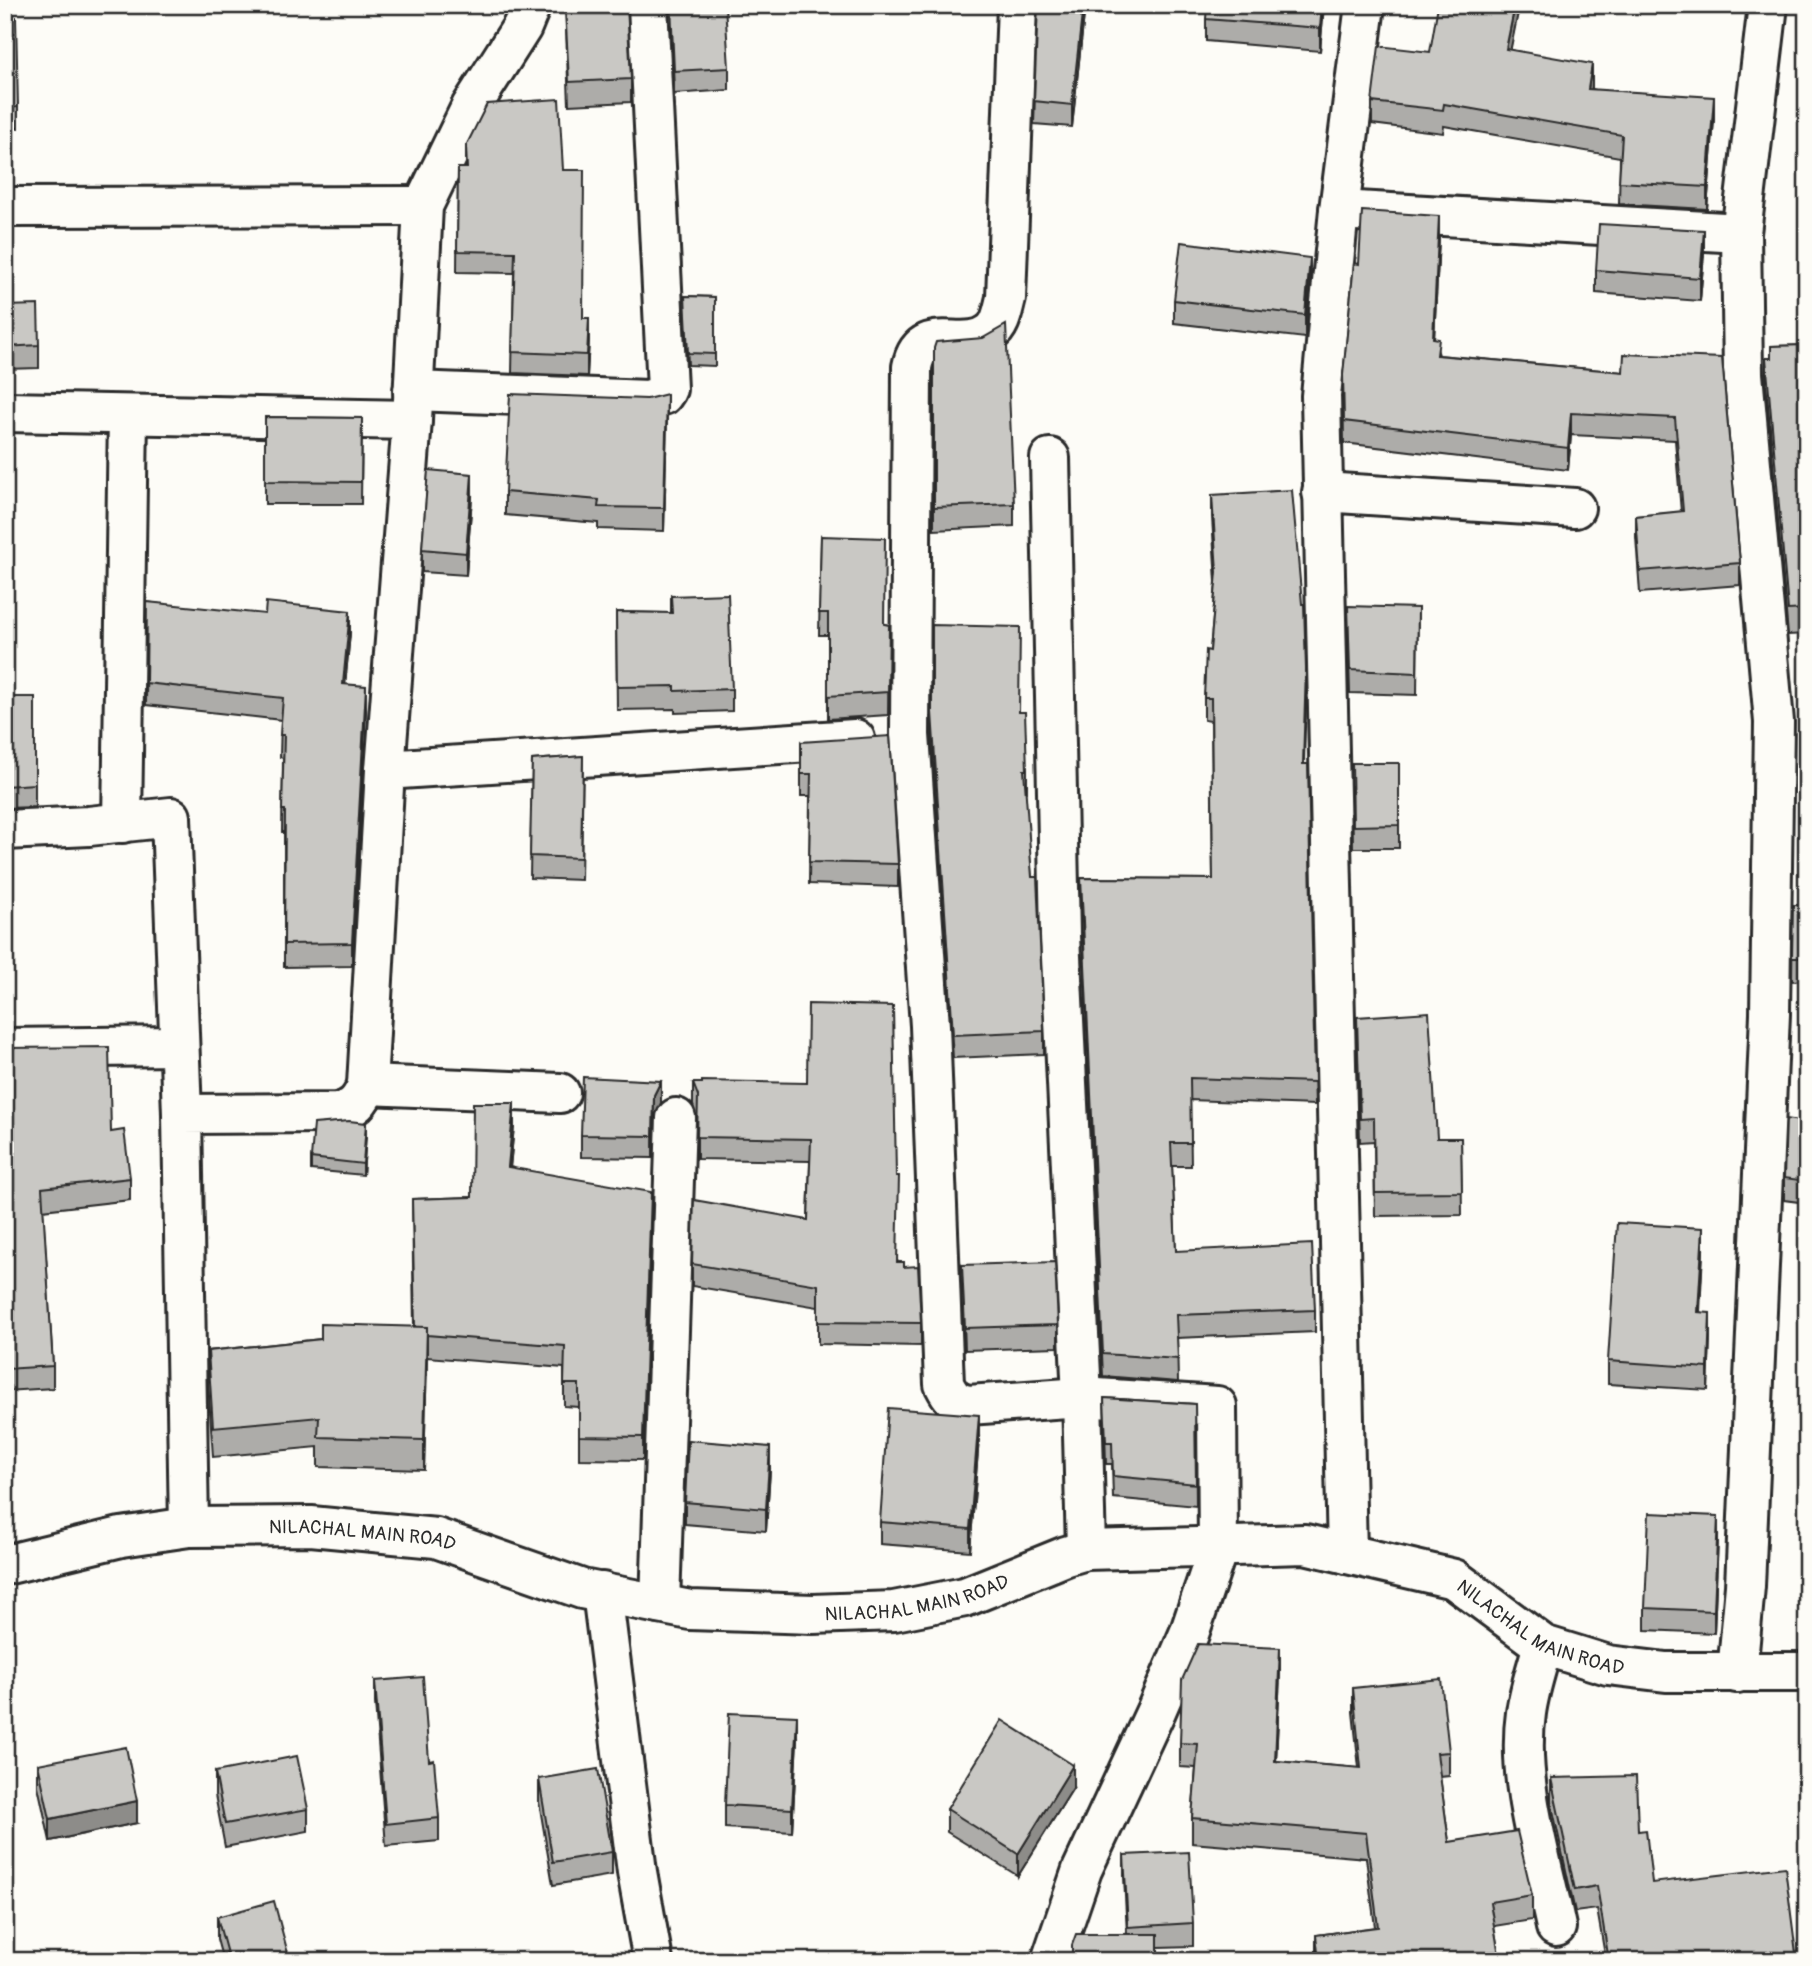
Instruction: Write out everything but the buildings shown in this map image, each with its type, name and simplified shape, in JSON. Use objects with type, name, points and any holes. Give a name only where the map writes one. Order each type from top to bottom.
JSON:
[{"type":"street","points":[[182,1114],[337,1113],[349,1110],[362,1100],[367,1084],[385,771],[413,406],[423,206],[471,107],[522,27],[531,5]]},
{"type":"street","points":[[5,412],[128,415],[648,400],[663,395],[667,389],[648,5]]},
{"type":"street","points":[[1017,5],[1006,298],[1001,318],[991,333],[977,339],[930,341],[921,345],[914,353],[912,367],[910,735],[930,1026],[944,1384],[957,1403],[968,1405],[1082,1397],[1217,1406],[1218,1548],[1189,1634],[1082,1870],[1051,1961]]},
{"type":"street","points":[[1347,1554],[1321,396],[1339,209],[1365,5]]},
{"type":"street","points":[[1737,1673],[1745,1586],[1770,1014],[1790,721],[1743,374],[1741,233],[1768,5]]},
{"type":"street","points":[[5,207],[423,206]]},
{"type":"street","points":[[1339,209],[1741,233]]},
{"type":"street","points":[[122,822],[128,415]]},
{"type":"street","points":[[1050,458],[1060,936],[1082,1397],[1086,1550]]},
{"type":"street","points":[[1322,492],[1576,508]]},
{"type":"street","points":[[385,771],[910,735]]},
{"type":"street","points":[[5,830],[171,817],[182,1114],[189,1527]]},
{"type":"street","points":[[5,1048],[179,1046]]},
{"type":"street","points":[[367,1084],[560,1093]]},
{"type":"street","points":[[660,1604],[676,1118]]},
{"type":"street","name":"NILACHAL MAIN ROAD","points":[[5,1565],[121,1536],[189,1527],[311,1527],[436,1538],[582,1589],[690,1610],[786,1613],[894,1611],[965,1597],[1086,1550],[1305,1544],[1454,1579],[1543,1645],[1608,1665],[1666,1672],[1807,1672]]},
{"type":"street","points":[[602,1592],[637,1872],[653,1961]]},
{"type":"street","points":[[1543,1645],[1526,1712],[1524,1759],[1530,1803],[1556,1927]]}]
